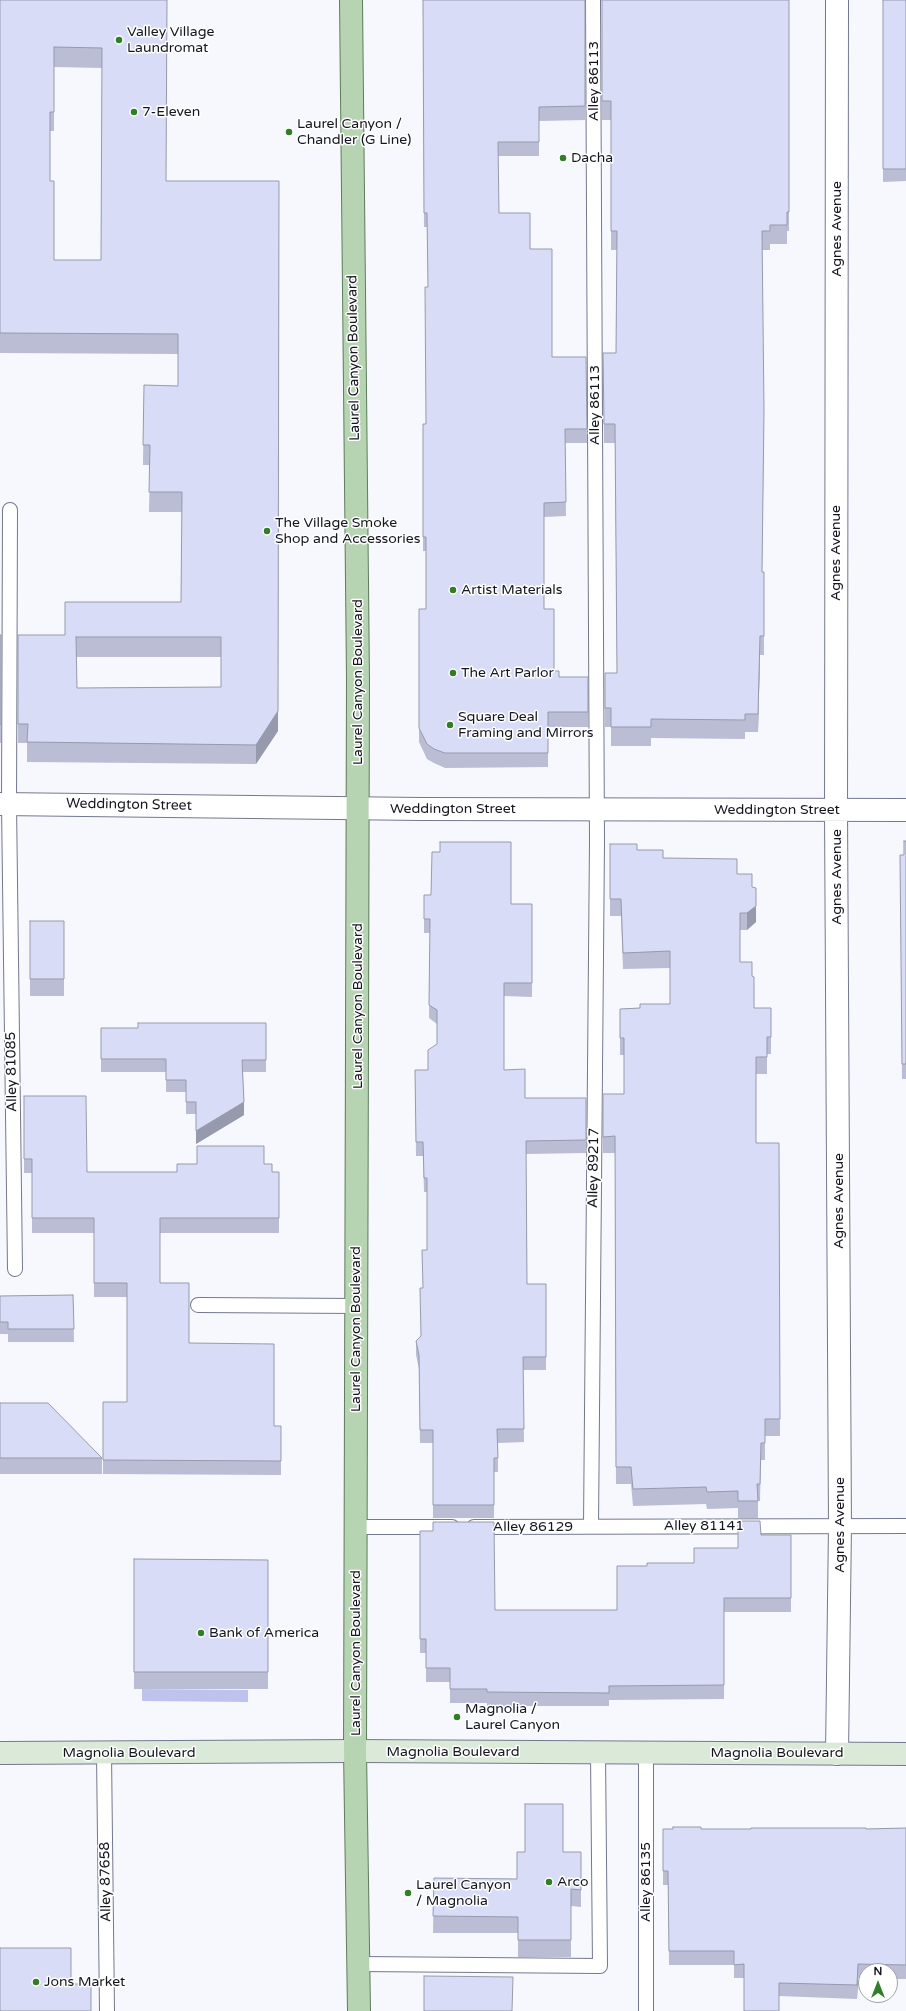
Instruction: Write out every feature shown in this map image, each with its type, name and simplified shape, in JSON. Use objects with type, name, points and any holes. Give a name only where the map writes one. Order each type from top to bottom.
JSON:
[{"type":"main road","name":"Laurel Canyon Boulevard","points":[[351,0],[358,808],[355,1751],[360,2011]]},
{"type":"main road","name":"Magnolia Boulevard","points":[[0,1754],[355,1751],[906,1754]]},
{"type":"street","name":"Agnes Avenue","points":[[837,0],[836,810],[840,1526],[837,1754]]},
{"type":"street","name":"Weddington Street","points":[[4,804],[358,808],[906,810]]},
{"type":"lane","name":"Alley 86113","points":[[593,0],[597,809]]},
{"type":"lane","name":"Alley 81085","points":[[10,510],[4,804],[15,1269]]},
{"type":"lane","name":"Alley 89217","points":[[591,1526],[597,809]]},
{"type":"lane","points":[[198,1305],[357,1306]]},
{"type":"lane","name":"Alley 81141","points":[[591,1526],[906,1526]]},
{"type":"lane","name":"Alley 86129","points":[[356,1527],[591,1526]]},
{"type":"lane","points":[[359,1964],[600,1966],[598,1753]]},
{"type":"lane","name":"Alley 86135","points":[[646,1753],[646,2011]]},
{"type":"lane","name":"Alley 87658","points":[[104,1754],[107,2011]]},
{"type":"shaded area","points":[[142,1689],[248,1690],[248,1702],[142,1701]]},
{"type":"building","points":[[0,0],[167,0],[166,181],[279,181],[278,711],[256,745],[27,742],[28,724],[18,724],[18,635],[65,635],[65,602],[181,602],[182,492],[149,492],[150,445],[143,445],[144,385],[178,386],[178,334],[0,333]],"holes":[[[54,47],[102,48],[101,260],[54,260],[54,181],[50,181],[50,112],[54,112]],[[76,637],[221,637],[221,687],[77,688]]]},
{"type":"building","points":[[423,0],[585,0],[585,106],[539,107],[539,142],[498,142],[499,213],[530,213],[530,249],[552,249],[552,357],[586,357],[587,429],[565,429],[566,502],[544,503],[544,609],[554,609],[554,671],[559,671],[559,677],[588,677],[588,712],[548,712],[548,753],[445,753],[434,749],[427,744],[419,728],[419,609],[426,609],[426,537],[423,537],[423,424],[426,424],[425,287],[428,287],[427,213],[424,213]]},
{"type":"building","points":[[602,0],[789,0],[789,212],[787,212],[787,225],[770,225],[770,231],[762,231],[764,410],[762,572],[764,572],[764,636],[760,636],[758,714],[745,714],[745,720],[651,719],[651,727],[611,727],[611,708],[605,708],[605,673],[617,673],[615,424],[604,424],[603,353],[616,353],[617,231],[611,231],[611,101],[602,101]]},
{"type":"building","points":[[883,0],[906,0],[906,169],[883,169]]},
{"type":"building","points":[[1,635],[1,724],[0,724]]},
{"type":"building","points":[[904,841],[906,841],[906,1064],[902,1064],[900,855],[904,855]]},
{"type":"building","points":[[440,842],[511,842],[511,904],[532,904],[532,983],[504,983],[504,1070],[525,1069],[525,1098],[586,1098],[586,1140],[526,1141],[527,1284],[546,1284],[546,1357],[523,1357],[524,1429],[497,1429],[498,1458],[494,1458],[494,1505],[433,1505],[433,1430],[420,1430],[419,1355],[416,1341],[421,1336],[420,1288],[423,1288],[422,1250],[427,1250],[427,1178],[424,1178],[423,1142],[416,1142],[415,1070],[428,1070],[428,1050],[437,1044],[437,1010],[429,1005],[430,919],[424,919],[424,895],[431,895],[432,852],[440,852]]},
{"type":"building","points":[[610,844],[637,844],[637,850],[663,850],[663,858],[737,859],[737,874],[752,874],[752,887],[756,888],[756,906],[747,913],[740,913],[740,962],[752,962],[752,976],[754,977],[754,1008],[771,1008],[771,1037],[767,1037],[767,1057],[756,1057],[756,1143],[779,1143],[780,1419],[765,1419],[765,1443],[761,1443],[760,1484],[757,1484],[758,1501],[738,1501],[738,1491],[707,1492],[706,1487],[633,1489],[631,1467],[616,1467],[615,1136],[603,1137],[603,1094],[624,1094],[624,1038],[620,1038],[620,1009],[640,1008],[640,1004],[670,1004],[670,951],[623,953],[621,899],[610,899]]},
{"type":"building","points":[[30,921],[64,921],[64,979],[30,979]]},
{"type":"building","points":[[138,1023],[266,1023],[266,1060],[242,1060],[244,1102],[196,1131],[196,1102],[186,1102],[186,1080],[166,1080],[166,1059],[101,1059],[101,1028],[138,1028]]},
{"type":"building","points":[[24,1096],[86,1096],[87,1172],[177,1172],[177,1164],[197,1164],[197,1146],[264,1146],[264,1164],[272,1164],[272,1172],[279,1172],[279,1218],[160,1218],[160,1283],[189,1283],[189,1343],[274,1344],[274,1426],[281,1426],[281,1461],[103,1460],[103,1402],[127,1402],[127,1283],[94,1283],[94,1218],[32,1218],[32,1159],[24,1159]]},
{"type":"building","points":[[73,1295],[74,1329],[8,1329],[8,1322],[0,1322],[0,1296]]},
{"type":"building","points":[[0,1403],[48,1403],[102,1458],[0,1458]]},
{"type":"building","points":[[738,1521],[760,1521],[761,1535],[791,1535],[791,1598],[724,1598],[724,1685],[609,1686],[609,1693],[487,1692],[487,1689],[450,1689],[450,1668],[426,1668],[426,1639],[420,1639],[420,1531],[433,1531],[433,1522],[494,1522],[495,1610],[617,1610],[617,1566],[647,1566],[647,1563],[694,1563],[694,1548],[738,1548]]},
{"type":"building","name":"Bank of America","points":[[134,1559],[268,1560],[268,1672],[134,1672]]},
{"type":"building","name":"Arco","points":[[525,1804],[563,1804],[563,1852],[581,1852],[581,1890],[571,1889],[571,1940],[518,1940],[518,1917],[433,1916],[434,1878],[517,1879],[517,1852],[525,1852]]},
{"type":"building","points":[[673,1827],[701,1827],[701,1829],[906,1828],[906,1965],[898,1965],[898,1963],[858,1963],[857,1985],[779,1983],[779,2011],[744,2011],[744,1964],[734,1965],[734,1951],[669,1951],[668,1871],[663,1871],[663,1829],[673,1829]]},
{"type":"building","name":"Jons Market","points":[[0,1948],[71,1948],[71,1984],[91,1984],[91,2011],[0,2011]]},
{"type":"building","points":[[424,1976],[513,1977],[512,2011],[424,2011]]},
{"type":"place","name":"Valley Village Laundromat","points":[[119,40]]},
{"type":"place","name":"7-Eleven","points":[[134,112]]},
{"type":"place","name":"Laurel Canyon / Chandler (G Line)","points":[[289,132]]},
{"type":"place","name":"Dacha","points":[[563,158]]},
{"type":"place","name":"The Village Smoke Shop and Accessories","points":[[267,531]]},
{"type":"place","name":"Artist Materials","points":[[453,590]]},
{"type":"place","name":"The Art Parlor","points":[[453,673]]},
{"type":"place","name":"Square Deal Framing and Mirrors","points":[[450,725]]},
{"type":"place","name":"Bank of America","points":[[201,1633]]},
{"type":"place","name":"Magnolia / Laurel Canyon","points":[[457,1717]]},
{"type":"place","name":"Arco","points":[[549,1882]]},
{"type":"place","name":"Laurel Canyon / Magnolia","points":[[408,1893]]},
{"type":"place","name":"Jons Market","points":[[36,1982]]}]
